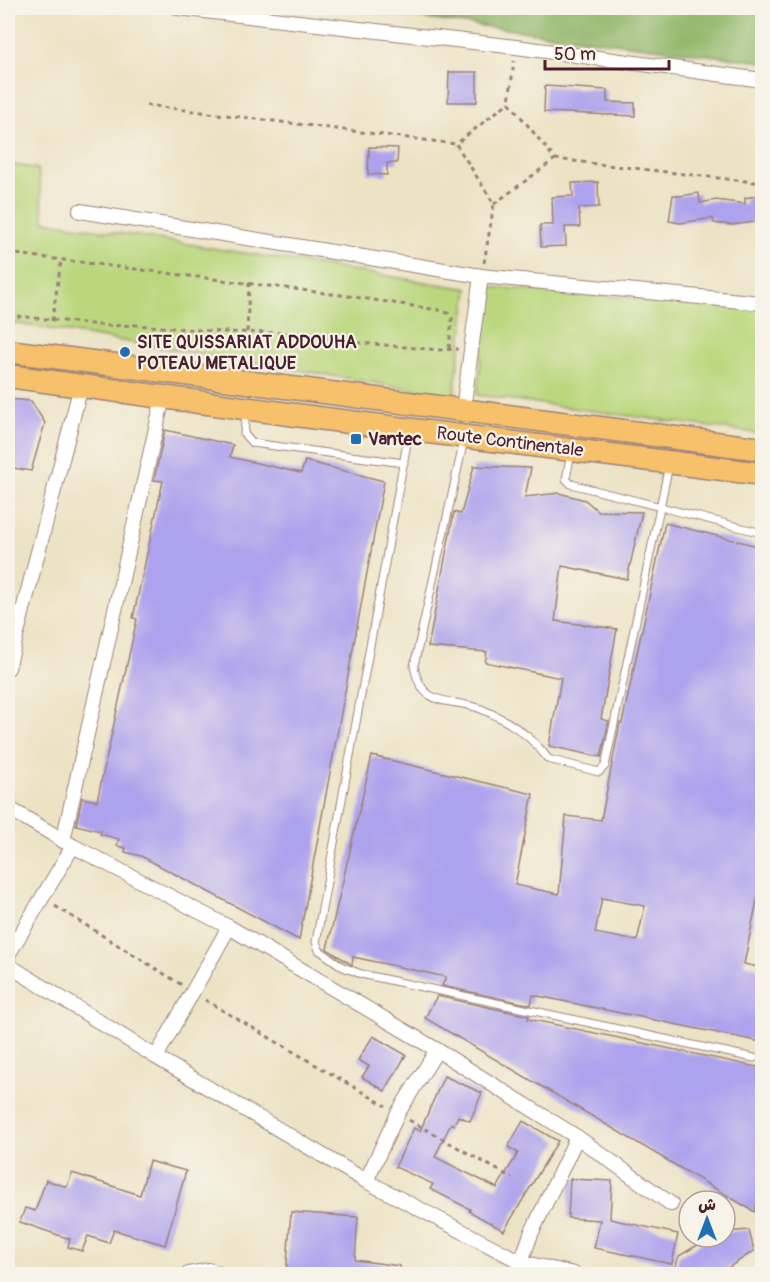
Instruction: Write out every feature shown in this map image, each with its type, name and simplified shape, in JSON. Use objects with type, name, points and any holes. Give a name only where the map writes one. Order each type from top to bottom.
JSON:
[{"type":"main road","name":"Route Continentale","points":[[8,351],[762,449]]},
{"type":"main road","name":"Route Continentale","points":[[8,376],[762,474]]},
{"type":"street","points":[[178,8],[516,47],[762,80]]},
{"type":"street","points":[[80,211],[482,276],[762,303]]},
{"type":"street","points":[[464,410],[482,276]]},
{"type":"street","points":[[8,668],[81,386]]},
{"type":"street","points":[[8,955],[42,898],[68,844],[163,397]]},
{"type":"street","points":[[8,808],[68,844],[229,927],[437,1050],[577,1137],[671,1204]]},
{"type":"street","points":[[156,1057],[229,927]]},
{"type":"street","points":[[8,965],[156,1057],[366,1181],[520,1268],[574,1275]]},
{"type":"street","points":[[366,1181],[398,1113],[437,1050]]},
{"type":"street","points":[[520,1268],[531,1234],[577,1137]]},
{"type":"street","points":[[188,1275],[208,1270],[220,1275]]},
{"type":"lane","points":[[247,408],[244,434],[245,438],[252,443],[404,463]]},
{"type":"lane","points":[[410,429],[316,942],[318,950],[344,967],[361,974],[754,1058]]},
{"type":"lane","points":[[465,436],[414,666],[417,682],[424,692],[450,704],[480,709],[522,730],[538,744],[548,759],[599,772],[605,766],[670,462]]},
{"type":"lane","points":[[572,450],[566,479],[571,484],[762,533]]},
{"type":"path","points":[[146,105],[456,144],[509,102],[516,47]]},
{"type":"path","points":[[509,102],[555,159]]},
{"type":"path","points":[[456,144],[494,204],[482,276]]},
{"type":"path","points":[[494,204],[555,159],[762,183]]},
{"type":"path","points":[[8,254],[249,283],[439,310],[448,313],[452,318],[449,349]]},
{"type":"path","points":[[51,321],[61,261]]},
{"type":"path","points":[[247,332],[249,283]]},
{"type":"path","points":[[8,315],[110,326],[136,325],[294,333],[350,342],[472,349]]},
{"type":"path","points":[[42,898],[192,992],[512,1178]]},
{"type":"green space","points":[[341,8],[762,8],[762,62]]},
{"type":"green space","points":[[8,164],[38,169],[44,221],[468,289],[454,396],[8,322]]},
{"type":"green space","points":[[489,287],[762,308],[762,434],[477,395]]},
{"type":"building","points":[[449,72],[477,72],[477,102],[448,102]]},
{"type":"building","points":[[545,86],[607,90],[607,102],[635,103],[635,116],[544,112]]},
{"type":"building","points":[[369,147],[398,148],[397,163],[387,163],[387,175],[368,174]]},
{"type":"building","points":[[598,182],[599,207],[579,208],[580,227],[565,227],[566,246],[541,247],[540,225],[553,225],[552,197],[573,196],[572,183]]},
{"type":"building","points":[[699,193],[700,203],[716,200],[745,204],[745,198],[762,195],[762,221],[731,225],[714,223],[713,218],[680,223],[669,221],[673,195]]},
{"type":"building","points":[[8,399],[31,401],[45,423],[31,471],[8,467]]},
{"type":"building","points":[[165,430],[233,445],[230,457],[301,473],[305,461],[384,481],[299,940],[141,856],[125,852],[126,848],[117,846],[119,839],[100,834],[101,831],[76,825],[82,798],[97,801],[137,619],[133,618],[163,481],[154,480]]},
{"type":"building","points":[[474,466],[531,468],[525,497],[559,493],[585,500],[598,511],[642,512],[627,579],[562,566],[555,621],[617,629],[601,719],[609,721],[601,757],[549,746],[561,678],[485,662],[487,652],[428,647],[454,512],[461,514]]},
{"type":"building","points":[[665,523],[762,547],[762,876],[744,964],[762,968],[762,1042],[533,995],[531,1005],[442,986],[446,977],[353,957],[352,965],[327,949],[372,756],[533,794],[515,885],[559,894],[566,816],[601,820],[620,723],[622,723]],"holes":[[[602,898],[645,906],[637,941],[595,933]]]},
{"type":"building","points":[[437,996],[529,1016],[528,1019],[762,1068],[762,1178],[755,1212],[737,1201],[737,1189],[716,1189],[425,1018]]},
{"type":"building","points":[[373,1036],[406,1055],[385,1091],[362,1077],[369,1066],[358,1060]]},
{"type":"building","points":[[444,1076],[482,1093],[470,1121],[458,1116],[454,1125],[451,1123],[435,1157],[497,1188],[518,1153],[508,1147],[523,1121],[558,1141],[504,1231],[469,1211],[470,1209],[430,1189],[433,1184],[395,1167],[414,1128],[420,1131]]},
{"type":"building","points":[[149,1161],[186,1171],[165,1245],[114,1230],[109,1243],[88,1236],[82,1251],[68,1247],[70,1239],[20,1222],[25,1208],[35,1211],[46,1180],[67,1187],[72,1173],[140,1195]]},
{"type":"building","points":[[570,1179],[612,1181],[610,1219],[677,1234],[672,1264],[594,1248],[600,1220],[568,1218]]},
{"type":"building","points":[[291,1212],[358,1217],[355,1260],[400,1266],[400,1275],[286,1275]]},
{"type":"building","points":[[749,1230],[754,1251],[717,1275],[673,1275],[679,1256],[691,1249],[737,1249],[737,1231]]},
{"type":"place","name":"SITE QUISSARIAT ADDOUHA POTEAU METALIQUE","points":[[125,352]]},
{"type":"place","name":"Vantec","points":[[356,439]]}]
